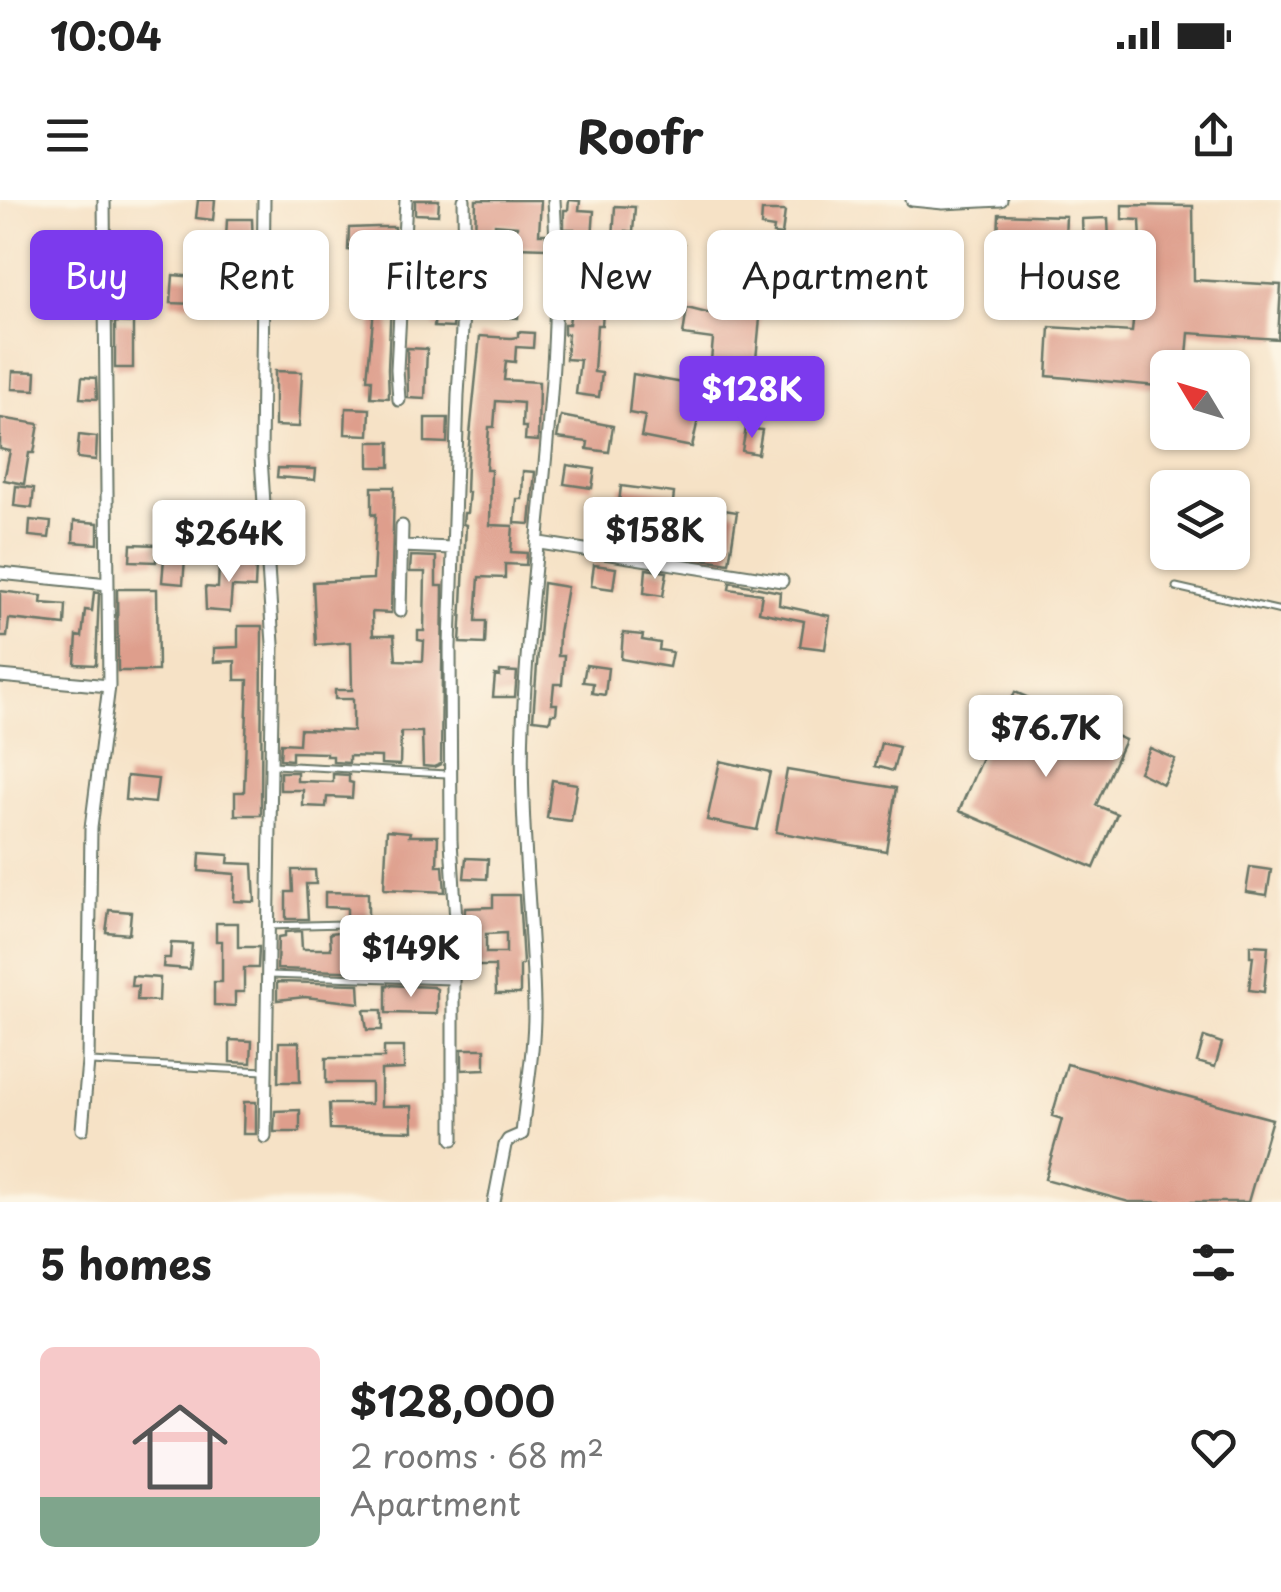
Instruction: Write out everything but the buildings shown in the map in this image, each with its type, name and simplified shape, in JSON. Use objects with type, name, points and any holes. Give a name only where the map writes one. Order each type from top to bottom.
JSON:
[{"type":"street","points":[[82,1128],[88,1062],[91,828],[109,686],[104,200]]},
{"type":"street","points":[[264,200],[261,458],[273,644],[265,1137]]},
{"type":"street","points":[[399,400],[406,200]]},
{"type":"street","points":[[453,1139],[456,921],[450,774],[452,548],[465,280],[464,200]]},
{"type":"street","points":[[494,1202],[505,1145],[522,1134],[535,1008],[522,766],[528,649],[548,450],[558,260],[554,200]]},
{"type":"street","points":[[912,200],[1001,200]]},
{"type":"street","points":[[400,612],[402,526]]},
{"type":"street","points":[[540,543],[782,581]]},
{"type":"street","points":[[402,546],[452,548]]},
{"type":"street","points":[[0,573],[108,584]]},
{"type":"street","points":[[0,676],[109,686]]},
{"type":"lane","points":[[1176,587],[1281,611]]},
{"type":"lane","points":[[270,764],[450,774]]},
{"type":"lane","points":[[269,926],[456,921]]},
{"type":"lane","points":[[269,975],[453,982]]},
{"type":"lane","points":[[88,1062],[268,1071]]}]
